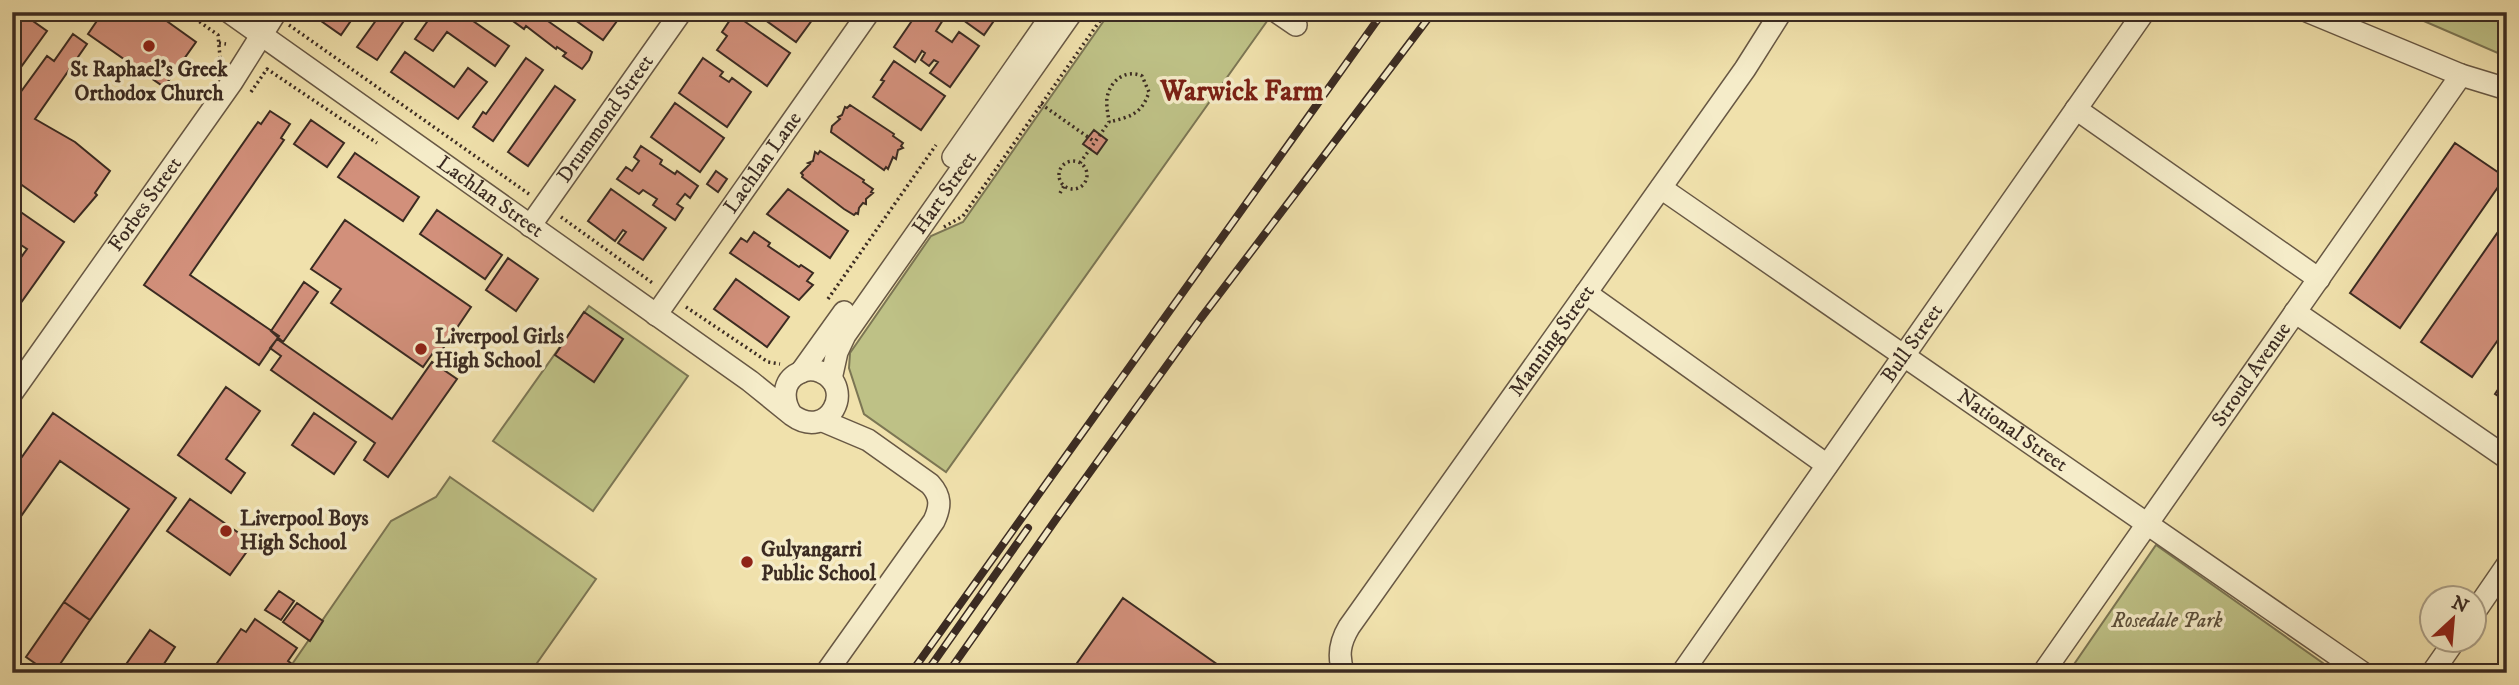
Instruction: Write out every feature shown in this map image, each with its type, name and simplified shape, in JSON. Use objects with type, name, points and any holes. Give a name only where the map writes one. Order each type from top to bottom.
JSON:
[{"type":"street","name":"Lachlan Street","points":[[229,12],[750,382]]},
{"type":"street","name":"Drummond Street","points":[[530,226],[681,12]]},
{"type":"street","name":"Lachlan Lane","points":[[656,315],[869,12]]},
{"type":"street","name":"Hart Street","points":[[789,370],[1054,12]]},
{"type":"street","name":"Hart Street","points":[[834,386],[837,352],[845,335],[1072,12]]},
{"type":"street","points":[[1277,12],[1296,25]]},
{"type":"street","name":"Manning Street","points":[[1344,673],[1339,652],[1349,627],[1745,69],[1781,12]]},
{"type":"street","name":"Bull Street","points":[[1682,673],[2144,12]]},
{"type":"street","points":[[2309,12],[2461,75],[2507,89]]},
{"type":"street","name":"Forbes Street","points":[[12,393],[232,82],[275,13]]},
{"type":"street","points":[[2461,75],[2507,103]]},
{"type":"street","name":"Stroud Avenue","points":[[2043,673],[2461,75]]},
{"type":"street","points":[[2076,108],[2319,279]]},
{"type":"street","name":"National Street","points":[[1661,188],[2363,673]]},
{"type":"street","points":[[1586,293],[1827,466]]},
{"type":"street","points":[[2295,312],[2507,458]]},
{"type":"street","points":[[750,382],[789,370],[817,370],[834,386],[850,416],[868,440]]},
{"type":"street","points":[[789,370],[785,400],[792,415]]},
{"type":"street","points":[[750,382],[806,423],[823,421],[868,440],[937,491],[939,510],[928,530],[826,673]]},
{"type":"street","points":[[823,421],[834,409],[834,386]]},
{"type":"street","points":[[2488,592],[2507,565]]},
{"type":"street","points":[[2432,673],[2445,654]]},
{"type":"path","points":[[186,12],[218,35],[220,57],[212,68]]},
{"type":"path","points":[[941,228],[949,227],[963,216],[1105,12]]},
{"type":"path","name":"Lachlan Street","points":[[275,13],[670,295],[768,362],[789,370]]},
{"type":"path","points":[[219,43],[226,44]]},
{"type":"path","points":[[249,94],[267,69],[378,143]]},
{"type":"path","points":[[1080,163],[1109,122],[1107,100],[1114,84],[1129,72],[1142,76],[1150,92],[1142,107],[1132,117],[1109,122]]},
{"type":"path","points":[[1041,104],[1095,142]]},
{"type":"path","points":[[824,306],[940,140]]},
{"type":"path","points":[[1071,161],[1080,163],[1086,170],[1085,183],[1078,188],[1065,186],[1059,178],[1063,165],[1071,161]]},
{"type":"path","points":[[1060,193],[1065,186]]},
{"type":"green space","points":[[1110,12],[1264,12],[1270,17],[946,472],[864,414],[849,368],[850,353],[931,236],[963,222]]},
{"type":"green space","points":[[2403,12],[2507,12],[2507,57]]},
{"type":"green space","points":[[589,306],[688,376],[593,511],[493,441]]},
{"type":"green space","points":[[450,477],[596,579],[530,673],[286,673],[391,521],[436,497]]},
{"type":"green space","name":"Rosedale Park","points":[[2156,545],[2337,673],[2068,673]]},
{"type":"building","points":[[12,12],[20,12],[47,31],[21,67],[12,60]]},
{"type":"building","name":"St Raphael’s Greek Orthodox Church","points":[[103,12],[154,12],[196,42],[164,87],[88,34]]},
{"type":"building","points":[[327,12],[357,12],[341,35],[321,21]]},
{"type":"building","points":[[382,12],[410,12],[377,60],[357,47]]},
{"type":"building","points":[[434,12],[460,12],[509,46],[495,66],[447,32],[433,51],[415,39]]},
{"type":"building","points":[[508,12],[535,12],[592,52],[589,60],[582,69],[563,56],[566,53],[506,16]]},
{"type":"building","points":[[564,12],[604,12],[617,21],[603,40]]},
{"type":"building","points":[[754,12],[818,12],[796,42]]},
{"type":"building","points":[[918,12],[933,12],[943,20],[936,31],[952,42],[959,32],[979,46],[950,87],[930,73],[938,62],[934,60],[929,66],[921,60],[925,53],[922,51],[915,62],[894,47]]},
{"type":"building","points":[[952,12],[1000,12],[984,35]]},
{"type":"building","points":[[734,14],[790,53],[767,86],[717,50],[727,36],[722,32]]},
{"type":"building","points":[[73,34],[87,44],[35,119],[75,142],[110,171],[95,193],[97,195],[74,222],[12,178],[12,104],[47,56],[54,61]]},
{"type":"building","points":[[405,52],[454,87],[468,68],[487,82],[458,119],[391,72]]},
{"type":"building","points":[[526,58],[543,70],[493,141],[473,127],[483,112],[486,114]]},
{"type":"building","points":[[703,58],[723,72],[720,76],[729,82],[732,78],[751,92],[727,127],[679,93]]},
{"type":"building","points":[[894,61],[945,96],[921,130],[873,97]]},
{"type":"building","points":[[555,86],[575,100],[528,166],[508,152]]},
{"type":"building","points":[[675,103],[724,138],[700,172],[651,137]]},
{"type":"building","points":[[850,105],[903,143],[903,148],[898,150],[896,159],[893,157],[888,169],[886,167],[884,170],[831,132],[845,107]]},
{"type":"building","points":[[270,111],[290,124],[281,138],[284,140],[190,275],[279,336],[259,365],[144,285],[258,122],[261,124]]},
{"type":"building","points":[[311,120],[344,143],[327,167],[294,144]]},
{"type":"building","points":[[1094,130],[1107,140],[1097,154],[1083,144]]},
{"type":"building","points":[[2455,143],[2505,177],[2400,328],[2350,293]]},
{"type":"building","points":[[641,146],[662,160],[660,164],[675,174],[677,171],[698,186],[690,198],[685,194],[677,204],[683,208],[675,220],[653,205],[657,199],[643,190],[639,194],[617,179],[626,167],[632,171],[639,161],[634,157]]},
{"type":"building","points":[[820,151],[873,189],[873,193],[866,199],[866,204],[863,203],[859,208],[858,214],[854,215],[844,209],[802,177],[801,173],[810,164],[808,163],[813,161],[815,152],[818,154]]},
{"type":"building","points":[[355,153],[419,197],[403,221],[338,177]]},
{"type":"building","points":[[716,171],[727,179],[718,192],[707,184]]},
{"type":"building","points":[[611,189],[666,228],[643,260],[618,243],[626,232],[623,230],[615,241],[588,221]]},
{"type":"building","points":[[788,189],[848,231],[830,258],[767,214]]},
{"type":"building","points":[[12,206],[64,242],[13,314],[12,270],[27,249],[12,239]]},
{"type":"building","points":[[437,210],[502,255],[485,279],[420,234]]},
{"type":"building","points":[[2507,219],[2507,327],[2472,377],[2421,342]]},
{"type":"building","points":[[345,220],[471,307],[440,353],[435,350],[423,367],[331,303],[341,289],[311,269]]},
{"type":"building","points":[[754,232],[770,243],[768,246],[813,273],[807,281],[813,285],[799,300],[730,253],[741,238],[747,242]]},
{"type":"building","points":[[508,258],[538,279],[516,311],[486,290]]},
{"type":"building","points":[[736,279],[789,317],[767,347],[714,309]]},
{"type":"building","points":[[304,282],[318,292],[283,342],[271,331]]},
{"type":"building","points":[[584,312],[623,339],[594,382],[555,355]]},
{"type":"building","points":[[277,339],[392,419],[432,362],[457,379],[388,477],[364,460],[375,443],[271,370],[281,356],[270,348]]},
{"type":"building","points":[[2507,376],[2507,402],[2495,394]]},
{"type":"building","points":[[226,387],[260,411],[226,459],[245,473],[231,493],[178,455]]},
{"type":"building","points":[[53,413],[176,498],[90,620],[64,602],[129,509],[60,461],[12,529],[12,471]]},
{"type":"building","points":[[314,413],[356,442],[334,474],[292,445]]},
{"type":"building","points":[[190,499],[253,543],[230,575],[167,531]]},
{"type":"building","points":[[279,591],[294,601],[281,620],[265,610]]},
{"type":"building","points":[[1123,598],[1221,667],[1217,673],[1070,673]]},
{"type":"building","points":[[64,602],[90,620],[54,673],[49,673],[26,657]]},
{"type":"building","points":[[297,603],[323,621],[310,641],[283,622]]},
{"type":"building","points":[[255,619],[297,648],[288,661],[292,664],[286,673],[210,673],[241,629],[246,632]]},
{"type":"building","points":[[150,630],[175,647],[158,673],[120,673]]},
{"type":"railway","points":[[911,673],[1383,12]]},
{"type":"railway","points":[[948,673],[1201,318],[1433,12]]},
{"type":"railway","points":[[926,673],[1028,528]]},
{"type":"place","name":"St Raphael’s Greek Orthodox Church","points":[[149,46]]},
{"type":"place","name":"Liverpool Girls High School","points":[[421,349]]},
{"type":"place","name":"Liverpool Boys High School","points":[[226,531]]},
{"type":"place","name":"Gulyangarri Public School","points":[[747,562]]},
{"type":"district","name":"Warwick Farm","points":[[1242,91]]}]
